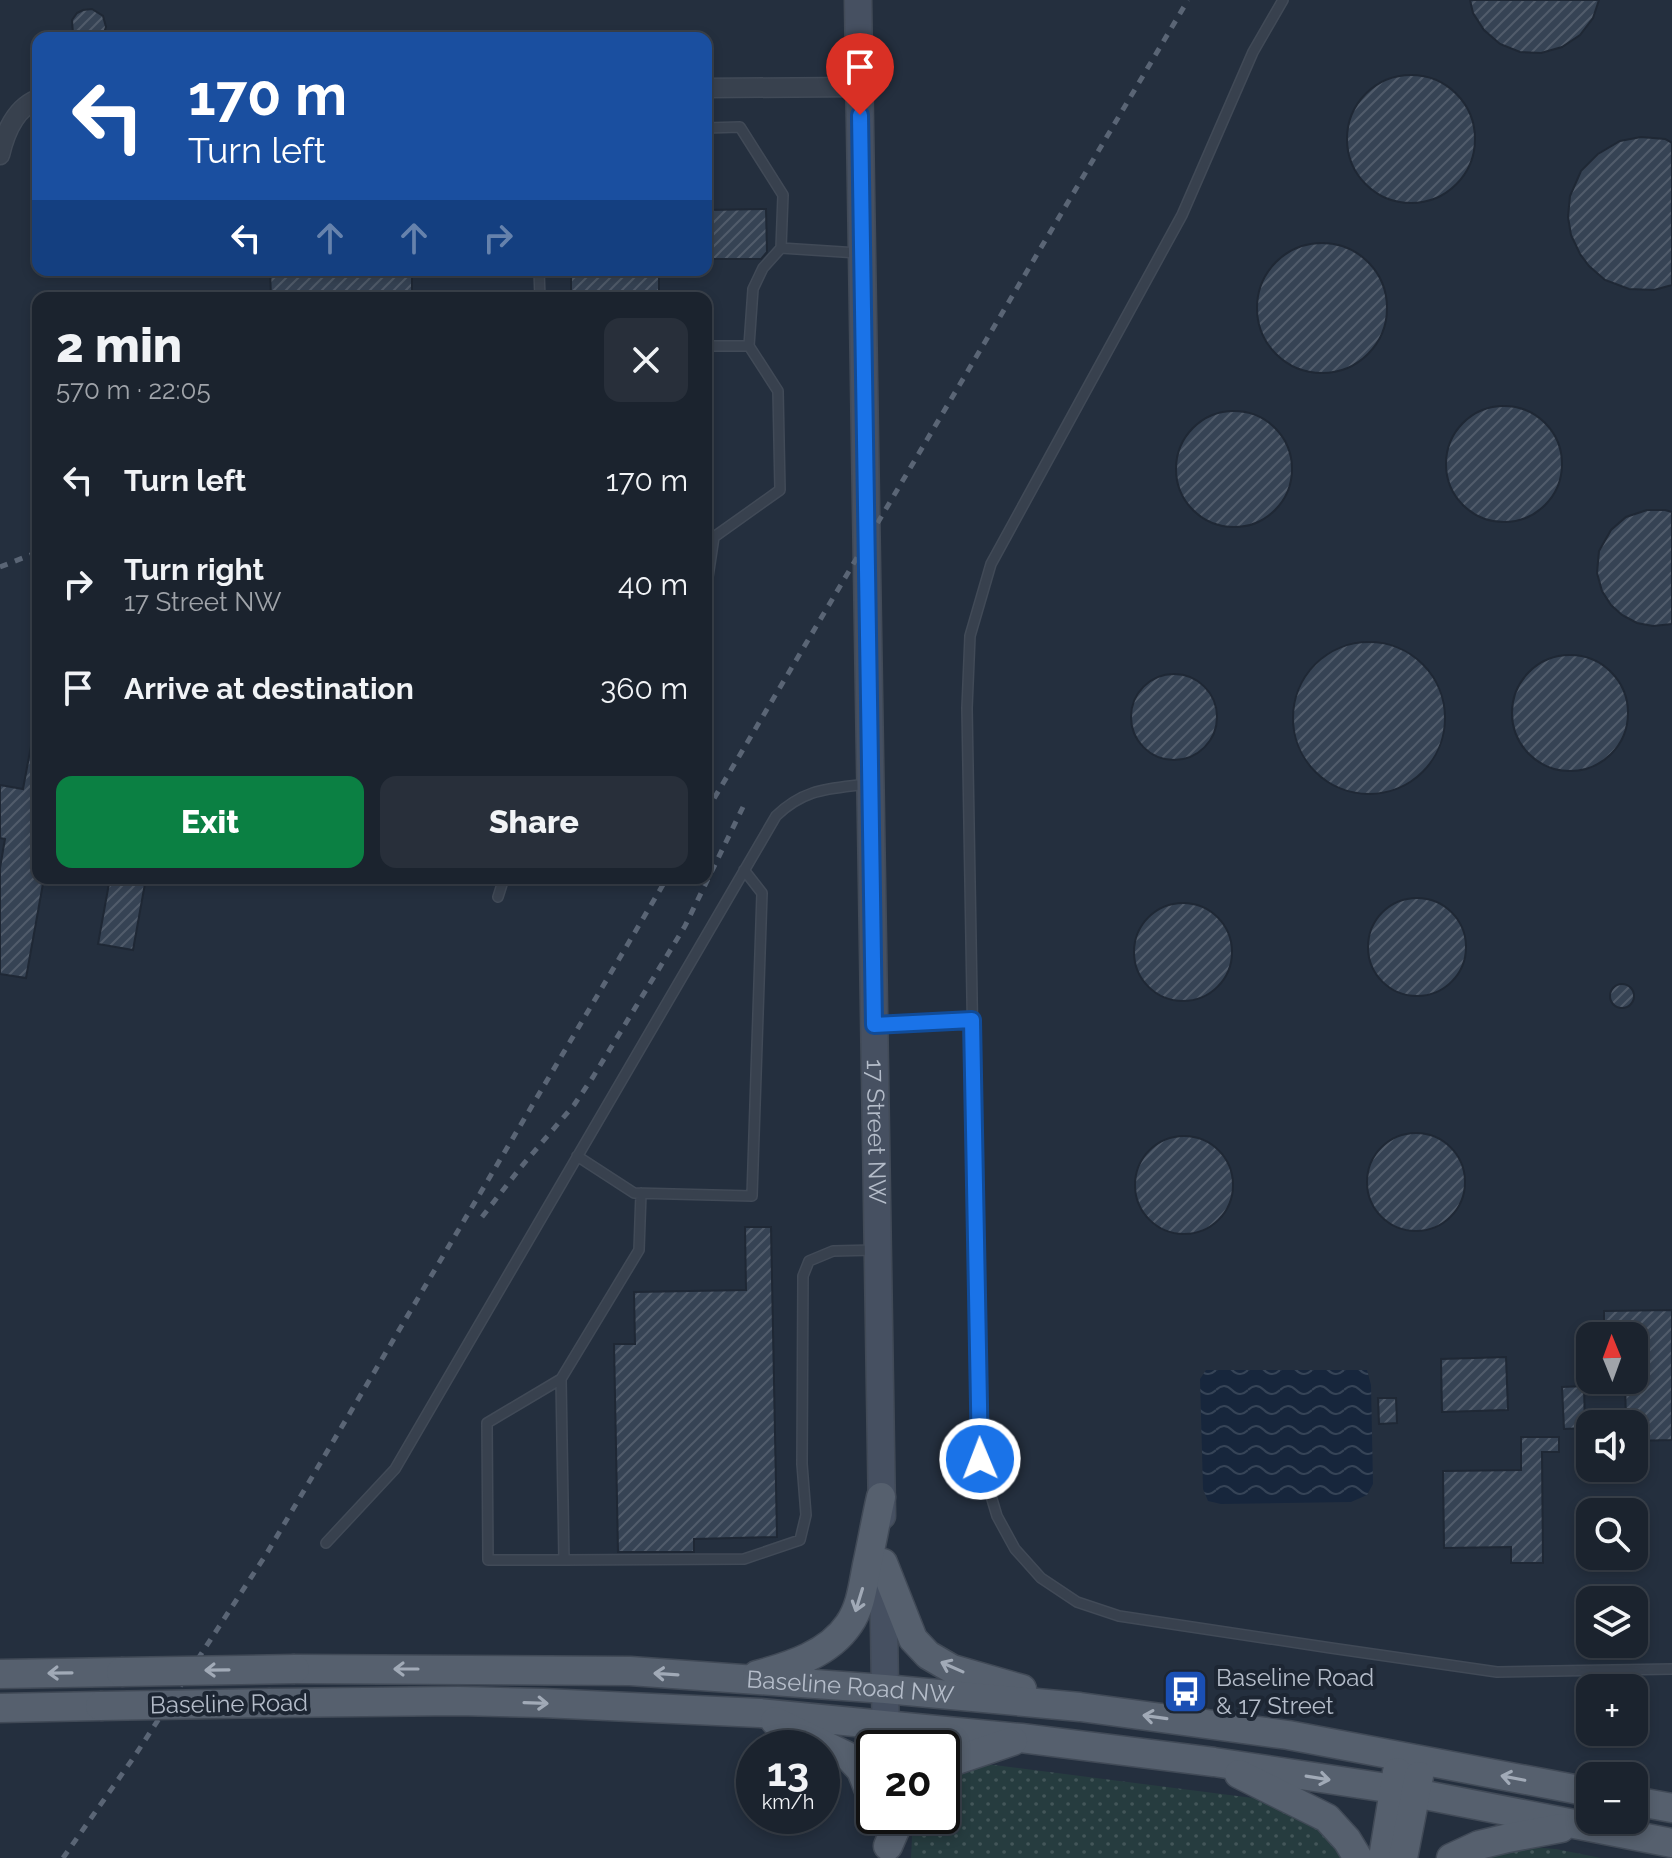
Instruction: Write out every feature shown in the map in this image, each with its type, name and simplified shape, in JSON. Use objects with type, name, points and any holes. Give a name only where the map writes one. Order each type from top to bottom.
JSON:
[{"type":"main road","name":"17 Street NW","points":[[858,0],[883,1563]]},
{"type":"main road","points":[[744,1679],[785,1667],[814,1654],[838,1637],[850,1623],[860,1600],[881,1497]]},
{"type":"main road","points":[[883,1563],[886,1730]]},
{"type":"main road","points":[[883,1563],[913,1639],[928,1655],[952,1669],[1080,1707]]},
{"type":"main road","name":"Baseline Road NW","points":[[295,1669],[630,1671],[885,1689],[1080,1707],[1288,1735],[1411,1758]]},
{"type":"main road","name":"Baseline Road","points":[[0,1674],[295,1669]]},
{"type":"main road","name":"Baseline Road NW","points":[[458,1701],[760,1713],[856,1731]]},
{"type":"main road","name":"Baseline Road","points":[[0,1708],[458,1701]]},
{"type":"main road","points":[[760,1713],[849,1757],[856,1765]]},
{"type":"main road","name":"Baseline Road NW","points":[[960,1737],[1021,1738],[1214,1762],[1405,1791]]},
{"type":"main road","points":[[960,1759],[1021,1738]]},
{"type":"main road","points":[[1383,1858],[1405,1791],[1411,1758],[1576,1789]]},
{"type":"main road","points":[[1214,1762],[1327,1818],[1358,1858]]},
{"type":"main road","points":[[1405,1791],[1576,1824]]},
{"type":"main road","points":[[1403,1858],[1405,1791]]},
{"type":"main road","points":[[1648,1804],[1672,1808]]},
{"type":"main road","points":[[1451,1858],[1479,1845],[1576,1826]]},
{"type":"main road","points":[[1626,1834],[1672,1843]]},
{"type":"street","points":[[712,88],[860,87]]},
{"type":"street","points":[[0,155],[9,126],[32,102]]},
{"type":"lane","points":[[1283,0],[1253,52],[1182,215],[991,564],[970,636],[967,708],[980,1459],[997,1516],[1015,1549],[1041,1578],[1077,1602],[1119,1616],[1497,1672],[1672,1669]]},
{"type":"lane","points":[[712,128],[740,127],[783,195],[781,248],[763,268],[753,289],[749,346],[778,391],[780,490],[712,534]]},
{"type":"lane","points":[[781,248],[862,253]]},
{"type":"lane","points":[[712,346],[749,346]]},
{"type":"lane","points":[[326,1543],[395,1469],[776,816],[789,803],[815,790],[870,784]]},
{"type":"lane","points":[[577,1156],[634,1193],[752,1196],[762,893],[744,870]]},
{"type":"lane","points":[[498,897],[502,884]]},
{"type":"lane","points":[[874,1025],[972,1020]]},
{"type":"lane","points":[[641,1193],[639,1250],[561,1379],[487,1423],[488,1560],[744,1559],[800,1540],[806,1515],[802,1464],[803,1276],[809,1261],[833,1251],[878,1250]]},
{"type":"lane","points":[[561,1379],[564,1560]]},
{"type":"green space","points":[[994,1765],[1282,1803],[1301,1810],[1350,1858],[911,1858],[912,1834],[960,1834],[960,1770]]},
{"type":"green space","points":[[1528,1847],[1556,1849],[1601,1858],[1466,1858]]},
{"type":"water","points":[[1206,1370],[1367,1370],[1371,1385],[1373,1484],[1367,1495],[1351,1502],[1221,1504],[1208,1501],[1203,1489],[1200,1379]]},
{"type":"building","points":[[1470,0],[1599,0],[1593,18],[1580,35],[1562,47],[1541,53],[1520,52],[1500,44],[1484,30],[1473,13]]},
{"type":"building","points":[[92,9],[103,16],[104,32],[73,32],[72,20],[83,10]]},
{"type":"building","points":[[1411,75],[1436,79],[1457,93],[1471,114],[1475,139],[1471,164],[1457,185],[1436,199],[1411,203],[1386,199],[1365,185],[1351,164],[1347,139],[1351,114],[1365,93],[1386,79]]},
{"type":"building","points":[[1641,137],[1665,139],[1672,143],[1672,285],[1654,290],[1629,289],[1605,280],[1580,254],[1571,235],[1568,217],[1570,196],[1581,171],[1598,154],[1620,141]]},
{"type":"building","points":[[766,209],[767,252],[761,259],[712,259],[712,210]]},
{"type":"building","points":[[1322,243],[1347,248],[1368,262],[1382,283],[1387,308],[1382,333],[1368,354],[1347,368],[1322,373],[1297,368],[1276,354],[1262,333],[1257,308],[1262,283],[1276,262],[1297,248]]},
{"type":"building","points":[[270,276],[412,276],[412,292],[271,292]]},
{"type":"building","points":[[571,276],[659,276],[659,292],[571,292]]},
{"type":"building","points":[[1504,406],[1526,410],[1545,423],[1558,442],[1562,464],[1558,486],[1545,505],[1526,518],[1504,522],[1482,518],[1463,505],[1450,486],[1446,464],[1450,442],[1463,423],[1482,410]]},
{"type":"building","points":[[1234,411],[1256,415],[1275,428],[1288,447],[1292,469],[1288,491],[1275,510],[1256,523],[1234,527],[1212,523],[1193,510],[1180,491],[1176,469],[1180,447],[1193,428],[1212,415]]},
{"type":"building","points":[[1647,510],[1672,512],[1672,624],[1653,626],[1637,623],[1622,615],[1602,591],[1597,573],[1599,551],[1611,530],[1626,517]]},
{"type":"building","points":[[1369,642],[1398,647],[1423,664],[1440,689],[1445,718],[1440,747],[1423,772],[1398,789],[1369,794],[1340,789],[1315,772],[1298,747],[1293,718],[1298,689],[1315,664],[1340,647]]},
{"type":"building","points":[[1570,655],[1592,659],[1611,672],[1624,691],[1628,713],[1624,735],[1611,754],[1592,767],[1570,771],[1548,767],[1529,754],[1516,735],[1512,713],[1516,691],[1529,672],[1548,659]]},
{"type":"building","points":[[1174,674],[1198,681],[1210,693],[1217,717],[1210,741],[1198,753],[1174,760],[1150,753],[1138,741],[1131,717],[1138,693],[1150,681]]},
{"type":"building","points":[[32,746],[32,884],[43,884],[26,978],[0,974],[0,868],[5,839],[0,838],[0,785],[23,789]]},
{"type":"building","points":[[109,884],[145,884],[133,950],[98,944]]},
{"type":"building","points":[[1417,898],[1444,906],[1458,920],[1466,947],[1458,974],[1444,988],[1417,996],[1390,988],[1376,974],[1368,947],[1376,920],[1390,906]]},
{"type":"building","points":[[1183,903],[1210,911],[1224,925],[1232,952],[1224,979],[1210,993],[1183,1001],[1156,993],[1142,979],[1134,952],[1142,925],[1156,911]]},
{"type":"building","points":[[1622,984],[1633,991],[1634,996],[1627,1007],[1622,1008],[1611,1001],[1610,996],[1617,985]]},
{"type":"building","points":[[1416,1133],[1443,1141],[1457,1155],[1465,1182],[1457,1209],[1443,1223],[1416,1231],[1389,1223],[1375,1209],[1367,1182],[1375,1155],[1389,1141]]},
{"type":"building","points":[[1184,1136],[1211,1144],[1225,1158],[1233,1185],[1225,1212],[1211,1226],[1184,1234],[1157,1226],[1143,1212],[1135,1185],[1143,1158],[1157,1144]]},
{"type":"building","points":[[745,1227],[771,1227],[777,1537],[694,1539],[694,1552],[618,1552],[614,1344],[635,1344],[634,1292],[746,1290]]},
{"type":"building","points":[[1672,1310],[1672,1440],[1648,1441],[1648,1410],[1626,1410],[1625,1394],[1648,1394],[1648,1322],[1604,1322],[1604,1311]]},
{"type":"building","points":[[1506,1357],[1508,1410],[1442,1412],[1441,1359]]},
{"type":"building","points":[[1576,1386],[1576,1394],[1584,1394],[1585,1410],[1576,1410],[1576,1428],[1564,1429],[1562,1387]]},
{"type":"building","points":[[1378,1398],[1396,1398],[1397,1423],[1379,1424]]},
{"type":"building","points":[[1521,1437],[1559,1437],[1559,1452],[1542,1452],[1543,1563],[1511,1563],[1511,1547],[1444,1548],[1443,1471],[1521,1470]]},
{"type":"railway","points":[[712,802],[1188,0]]},
{"type":"railway","points":[[0,567],[32,554]]},
{"type":"railway","points":[[712,871],[744,805]]},
{"type":"railway","points":[[63,1858],[134,1757],[267,1553],[663,884]]},
{"type":"railway","points":[[482,1217],[574,1105],[593,1077],[685,926],[705,884]]},
{"type":"place","name":"Baseline Road & 17 Street","points":[[1185,1692]]},
{"type":"route","points":[[860,115],[874,1025],[972,1020],[980,1459]]}]
